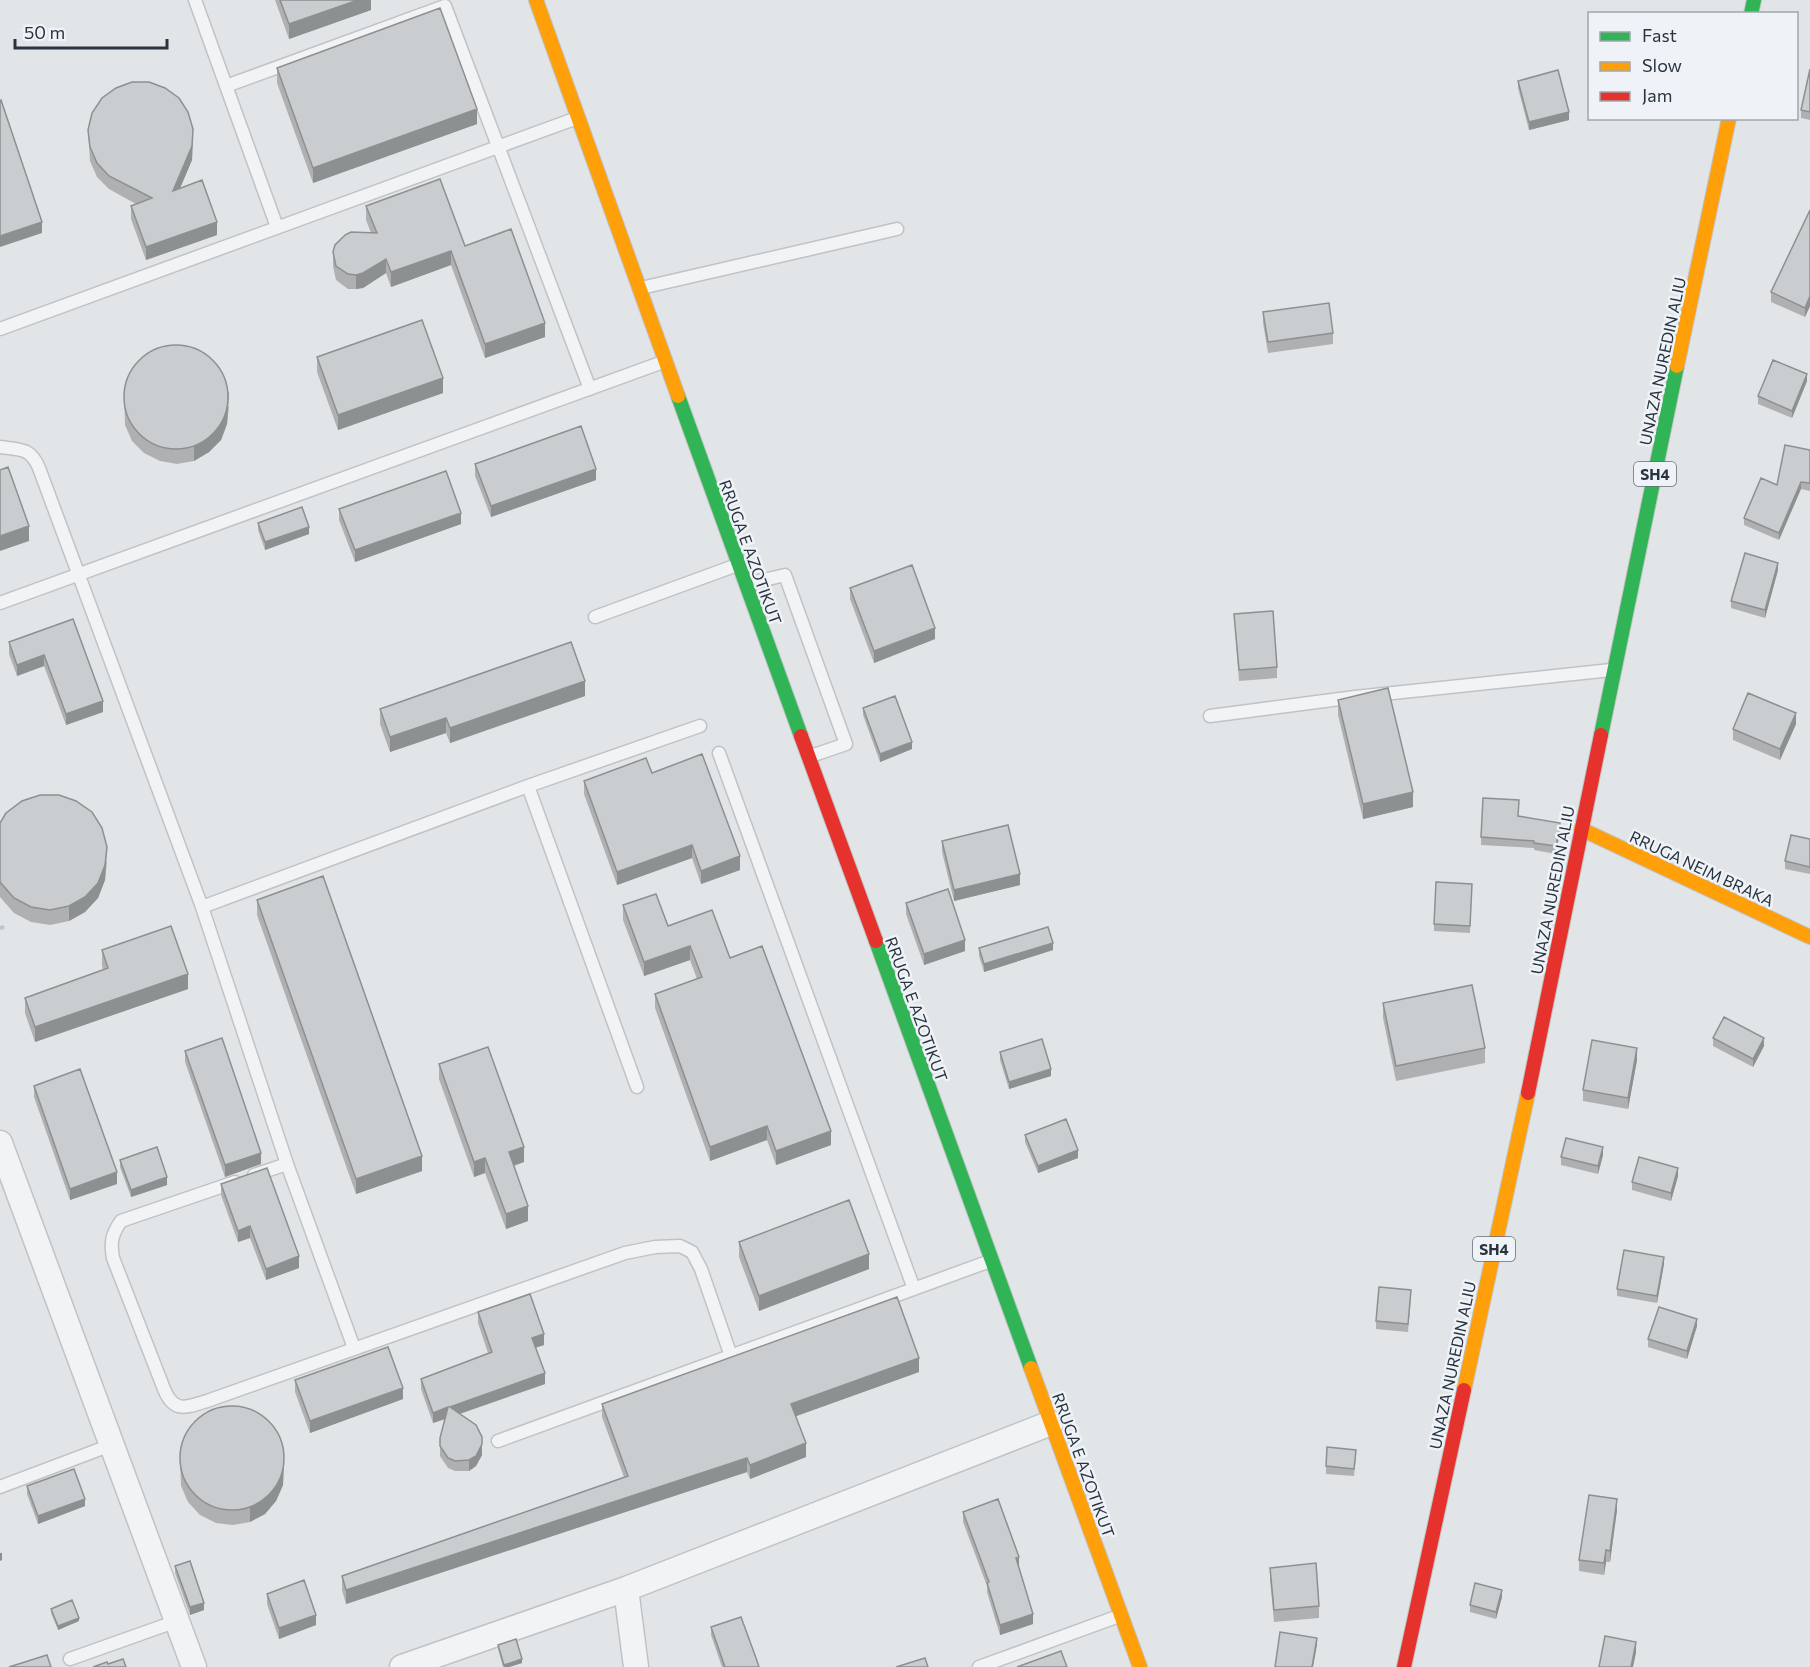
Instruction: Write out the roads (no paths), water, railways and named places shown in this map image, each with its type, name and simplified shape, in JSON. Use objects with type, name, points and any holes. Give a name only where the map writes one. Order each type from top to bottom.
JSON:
[{"type":"street","name":"RRUGA E AZOTIKUT","points":[[536,0],[738,565],[1140,1667]]},
{"type":"street","name":"UNAZA NUREDIN ALIU","points":[[1404,1667],[1526,1105],[1729,120]]},
{"type":"street","name":"RRUGA NEIM BRAKA","points":[[1581,829],[1810,937]]},
{"type":"street","points":[[0,1143],[194,1667]]},
{"type":"street","points":[[402,1667],[626,1589],[1051,1423]]},
{"type":"street","points":[[626,1589],[636,1667]]},
{"type":"lane","points":[[195,0],[277,227]]},
{"type":"lane","points":[[226,86],[445,6],[591,388]]},
{"type":"lane","points":[[0,329],[578,117]]},
{"type":"lane","points":[[639,288],[897,229]]},
{"type":"lane","points":[[0,603],[665,362]]},
{"type":"lane","points":[[0,447],[18,448],[29,452],[35,458],[202,907],[287,1164],[354,1348]]},
{"type":"lane","points":[[595,617],[738,565]]},
{"type":"lane","points":[[746,584],[785,575],[846,744],[808,757]]},
{"type":"lane","points":[[1210,716],[1355,697],[1614,669]]},
{"type":"lane","points":[[202,907],[528,786],[700,726]]},
{"type":"lane","points":[[719,753],[914,1289]]},
{"type":"lane","points":[[528,786],[637,1087]]},
{"type":"lane","points":[[287,1164],[121,1221],[114,1231],[110,1243],[113,1258],[168,1400],[176,1406],[187,1407],[207,1401],[625,1253],[655,1247],[680,1246],[692,1252],[701,1269],[731,1356]]},
{"type":"lane","points":[[498,1441],[991,1260]]},
{"type":"lane","points":[[0,1487],[111,1445]]},
{"type":"lane","points":[[980,1667],[1121,1615]]},
{"type":"lane","points":[[70,1659],[177,1621]]}]
